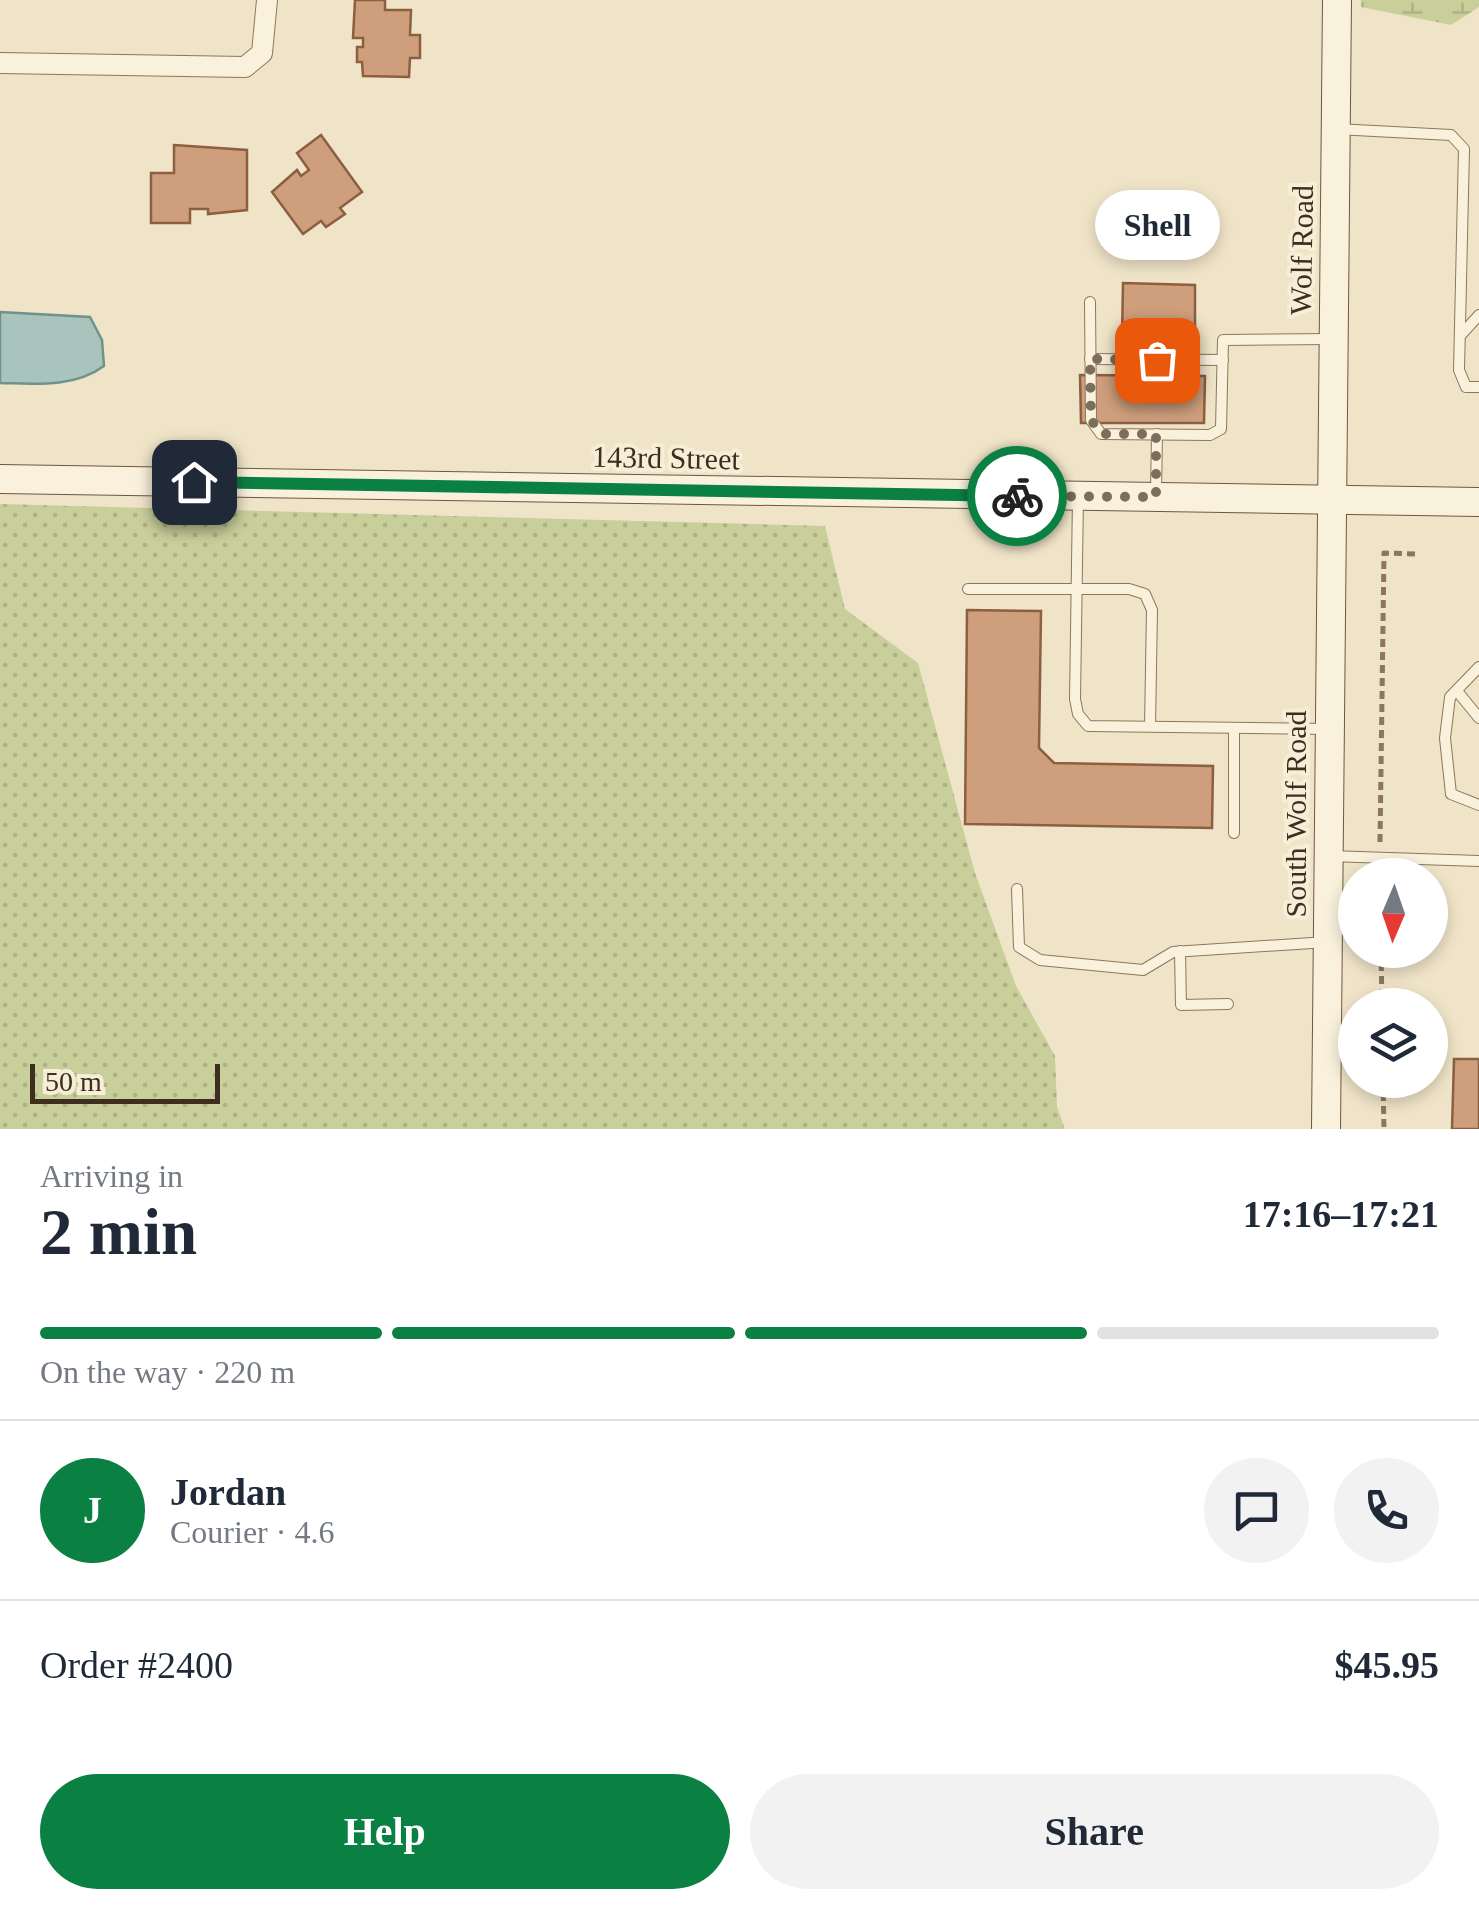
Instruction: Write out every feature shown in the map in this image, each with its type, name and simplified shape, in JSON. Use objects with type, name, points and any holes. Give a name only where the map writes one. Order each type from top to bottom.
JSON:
[{"type":"main road","name":"Wolf Road","points":[[1331,500],[1336,0]]},
{"type":"main road","name":"143rd Street","points":[[0,479],[1479,502]]},
{"type":"main road","name":"South Wolf Road","points":[[1326,1129],[1331,500]]},
{"type":"street","points":[[0,63],[245,67],[262,54],[267,0]]},
{"type":"lane","points":[[1335,129],[1451,136],[1464,149],[1479,149]]},
{"type":"lane","points":[[1464,149],[1459,370],[1466,387],[1479,387]]},
{"type":"lane","points":[[1090,302],[1091,420],[1102,434],[1210,435],[1221,429],[1224,340],[1333,338]]},
{"type":"lane","points":[[1460,336],[1479,316]]},
{"type":"lane","points":[[1090,359],[1224,360]]},
{"type":"lane","points":[[1156,434],[1156,497]]},
{"type":"lane","points":[[1078,496],[1078,714],[1088,726],[1329,729]]},
{"type":"lane","points":[[968,589],[1076,589],[1145,594],[1152,610],[1150,726]]},
{"type":"lane","points":[[1479,667],[1450,697],[1445,738],[1451,794],[1479,805]]},
{"type":"lane","points":[[1456,690],[1479,718]]},
{"type":"lane","points":[[1234,728],[1234,832]]},
{"type":"lane","points":[[1328,856],[1380,858]]},
{"type":"lane","points":[[1448,861],[1479,862]]},
{"type":"lane","points":[[1016,889],[1019,946],[1040,960],[1143,970],[1180,952],[1328,942]]},
{"type":"lane","points":[[1180,952],[1181,1004],[1228,1004]]},
{"type":"path","points":[[1380,858],[1384,552],[1417,554]]},
{"type":"path","points":[[1383,1098],[1384,1129]]},
{"type":"green space","points":[[1361,0],[1479,0],[1479,7],[1451,25],[1361,7]]},
{"type":"green space","points":[[0,504],[825,526],[845,609],[918,663],[975,873],[1016,986],[1055,1056],[1057,1107],[1065,1129],[0,1129]]},
{"type":"water","points":[[0,312],[90,317],[102,340],[104,366],[67,381],[0,383]]},
{"type":"building","points":[[355,0],[385,0],[385,10],[411,10],[410,35],[420,35],[420,58],[410,58],[409,77],[363,76],[362,62],[357,62],[357,47],[363,47],[363,38],[353,38]]},
{"type":"building","points":[[321,135],[362,192],[340,208],[345,214],[326,227],[321,221],[303,234],[272,192],[297,170],[301,176],[309,170],[297,153]]},
{"type":"building","points":[[174,145],[247,150],[247,210],[208,214],[208,209],[190,209],[190,223],[151,223],[151,173],[174,173]]},
{"type":"building","points":[[1123,283],[1195,285],[1195,337],[1122,337]]},
{"type":"building","points":[[1080,375],[1205,376],[1204,423],[1081,423]]},
{"type":"building","points":[[967,610],[1041,611],[1039,748],[1054,763],[1213,766],[1212,828],[965,824]]},
{"type":"building","points":[[1454,1059],[1479,1059],[1479,1129],[1452,1129]]},
{"type":"way so far","points":[[1017,496],[1156,497],[1156,434],[1102,434],[1091,420],[1090,359],[1157,360]]},
{"type":"place","name":"Shell","points":[[1157,360]]},
{"type":"route","points":[[194,482],[1017,496]]}]
